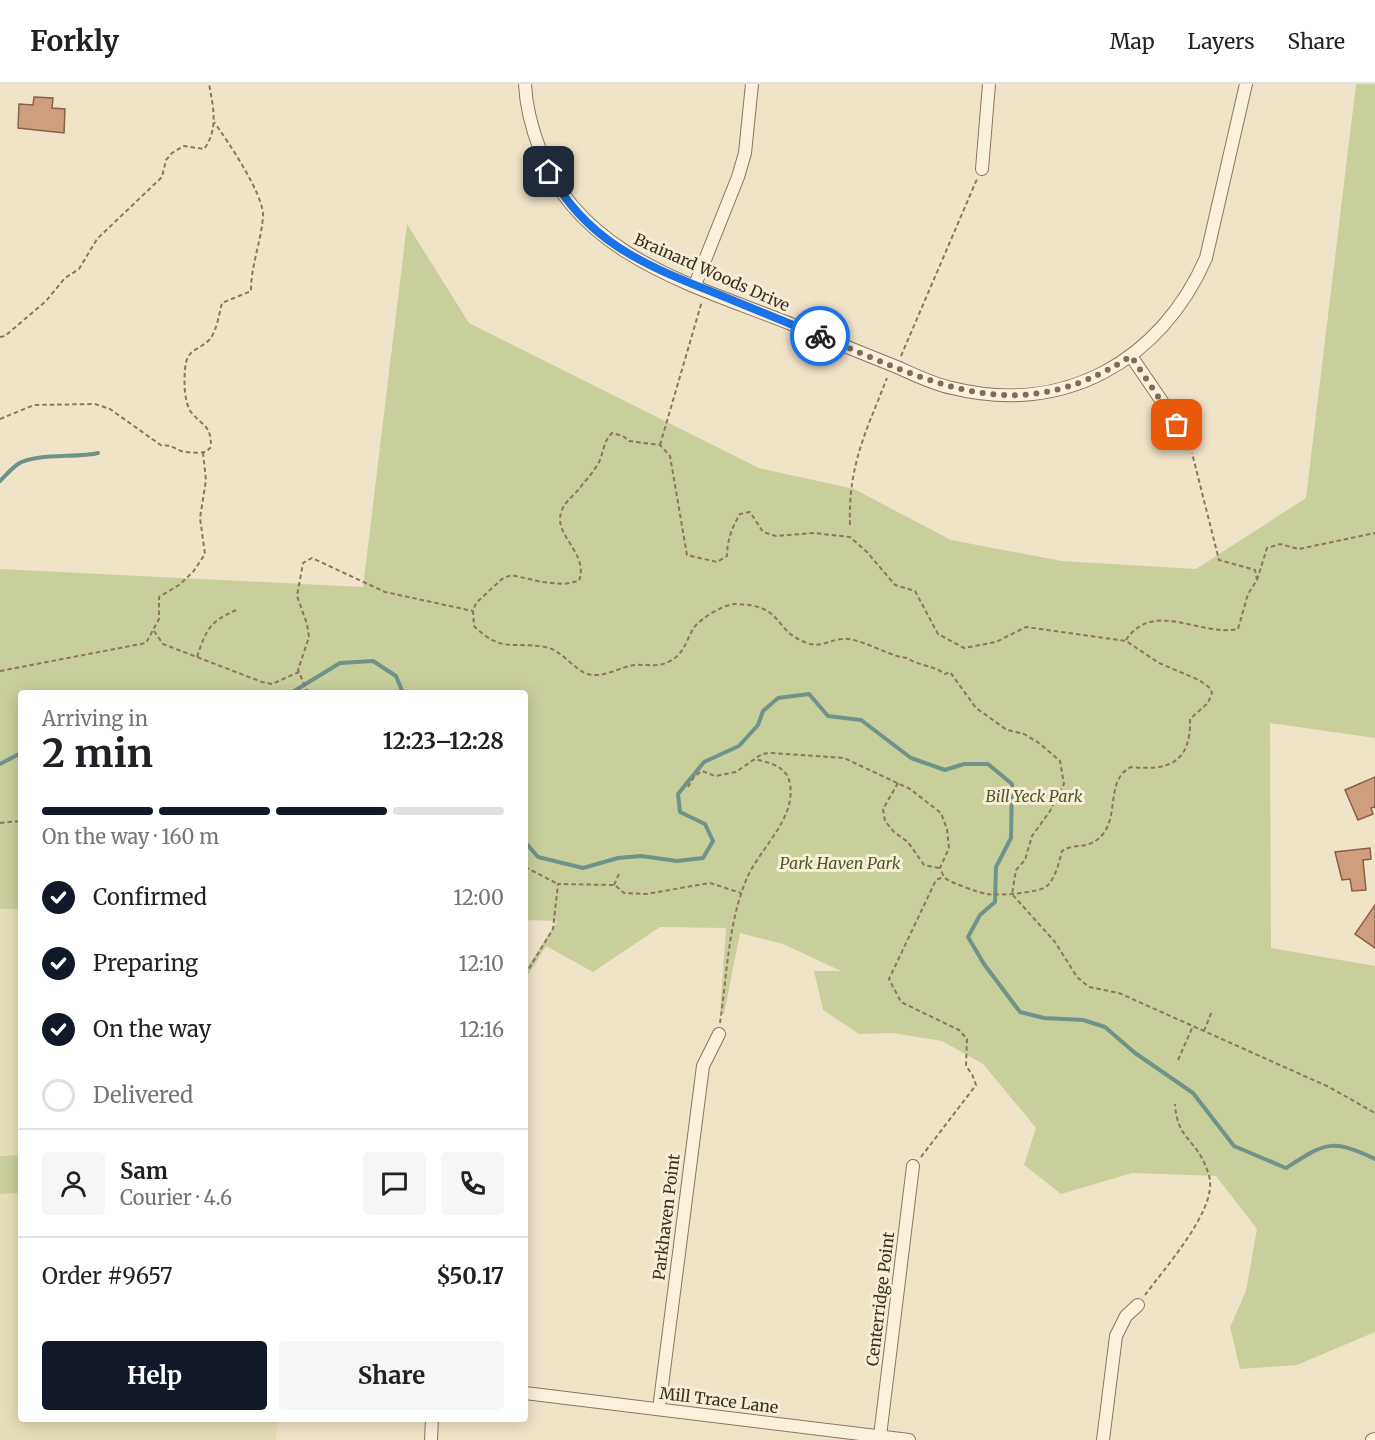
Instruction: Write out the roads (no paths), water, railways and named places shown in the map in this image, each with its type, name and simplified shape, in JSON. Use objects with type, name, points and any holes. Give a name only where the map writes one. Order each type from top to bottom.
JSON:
[{"type":"street","name":"Brainard Woods Drive","points":[[525,84],[530,117],[543,160],[572,207],[589,225],[627,254],[700,287],[952,388],[987,395],[1010,396],[1053,392],[1080,384],[1131,356],[1170,320],[1197,278],[1206,258],[1246,84]]},
{"type":"street","points":[[700,287],[745,153],[752,84]]},
{"type":"street","points":[[982,168],[989,84]]},
{"type":"street","points":[[1131,356],[1189,441]]},
{"type":"street","name":"Parkhaven Point","points":[[659,1409],[703,1066],[718,1034]]},
{"type":"street","name":"Centerridge Point","points":[[880,1436],[913,1166]]},
{"type":"street","points":[[1103,1440],[1116,1336],[1126,1316],[1138,1305]]},
{"type":"street","name":"Mill Trace Lane","points":[[528,1393],[909,1440]]},
{"type":"street","points":[[431,1440],[432,1422]]},
{"type":"waterway","points":[[0,481],[15,466],[34,458],[98,453]]},
{"type":"waterway","points":[[296,690],[340,663],[373,661],[396,676],[402,690]]},
{"type":"waterway","points":[[528,845],[538,857],[583,868],[618,858],[641,856],[677,861],[703,858],[713,841],[705,824],[680,812],[678,794],[704,762],[739,746],[758,725],[763,711],[778,698],[809,694],[828,716],[861,720],[911,758],[945,770],[964,764],[988,764],[1012,784],[1011,838],[996,867],[995,902],[980,915],[968,937],[984,964],[1020,1012],[1044,1018],[1083,1020],[1105,1027],[1135,1053],[1193,1093],[1234,1146],[1286,1168],[1310,1153],[1329,1146],[1348,1148],[1375,1159]]},
{"type":"waterway","points":[[0,764],[18,755]]},
{"type":"park label","name":"Bill Yeck Park","points":[[1034,796]]},
{"type":"park label","name":"Park Haven Park","points":[[840,863]]}]
